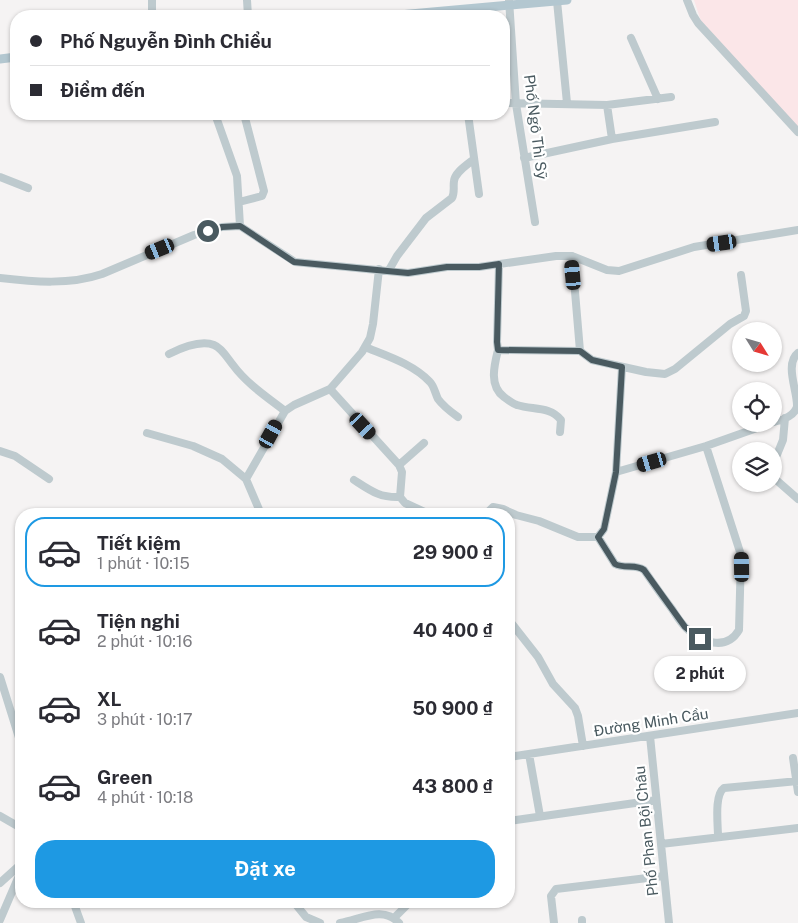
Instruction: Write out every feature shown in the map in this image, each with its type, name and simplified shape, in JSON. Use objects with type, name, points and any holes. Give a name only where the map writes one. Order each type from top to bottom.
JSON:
[{"type":"main road","points":[[444,10],[509,3],[568,0]]},
{"type":"street","points":[[687,0],[693,16],[703,29],[798,132]]},
{"type":"street","points":[[557,1],[567,103]]},
{"type":"street","points":[[631,38],[658,99]]},
{"type":"street","name":"Phố Ngô Thì Sỹ","points":[[510,47],[516,104],[535,222]]},
{"type":"street","points":[[510,104],[607,105],[671,97]]},
{"type":"street","points":[[607,105],[612,139]]},
{"type":"street","points":[[216,120],[237,176],[240,226]]},
{"type":"street","points":[[239,202],[262,196],[264,192],[246,120]]},
{"type":"street","points":[[469,120],[479,194]]},
{"type":"street","points":[[524,158],[612,139],[715,122]]},
{"type":"street","points":[[389,270],[397,256],[426,218],[452,198],[456,174],[474,159]]},
{"type":"street","points":[[0,177],[28,188]]},
{"type":"street","points":[[0,278],[39,281],[87,278],[102,274],[194,235],[222,227],[240,226],[294,262],[408,273],[447,267],[479,267],[556,256],[572,256],[607,270],[619,271],[694,247],[798,230]]},
{"type":"street","points":[[572,256],[580,351]]},
{"type":"street","points":[[499,264],[498,350],[494,367],[494,387],[496,391],[516,405],[546,409],[557,415],[561,420],[560,432]]},
{"type":"street","points":[[246,479],[285,411],[330,389],[362,352],[370,338],[373,324],[379,269]]},
{"type":"street","points":[[498,350],[580,351],[592,360],[665,374],[675,369],[730,324],[744,316],[746,311],[741,275]]},
{"type":"street","points":[[170,354],[194,346],[206,344],[216,346],[254,388],[285,411]]},
{"type":"street","points":[[365,346],[421,374],[431,383],[438,398],[444,405],[458,417]]},
{"type":"street","points":[[782,419],[795,412],[797,408],[791,366],[794,356],[798,353]]},
{"type":"street","points":[[598,537],[604,529],[616,472],[622,367]]},
{"type":"street","points":[[330,389],[398,465],[402,472],[400,497],[405,503],[416,508]]},
{"type":"street","points":[[782,442],[785,418]]},
{"type":"street","points":[[616,472],[706,446],[745,432]]},
{"type":"street","points":[[147,433],[193,446],[222,459],[246,479],[258,508]]},
{"type":"street","points":[[398,465],[424,443]]},
{"type":"street","points":[[598,537],[615,564],[619,566],[640,567],[644,570],[685,627],[700,639],[711,643],[721,643],[735,637],[740,630],[742,555],[706,446]]},
{"type":"street","points":[[0,451],[15,456],[49,479]]},
{"type":"street","points":[[354,480],[376,494],[388,498],[400,497]]},
{"type":"street","points":[[782,485],[798,499]]},
{"type":"street","points":[[515,515],[558,528],[578,537],[598,537]]},
{"type":"street","points":[[515,628],[538,657],[553,684],[575,708],[578,716],[582,746]]},
{"type":"street","points":[[0,676],[15,725]]},
{"type":"street","name":"Đường Minh Cầu","points":[[515,756],[798,713]]},
{"type":"street","name":"Phố Phan Bội Châu","points":[[650,736],[669,923]]},
{"type":"street","points":[[529,754],[540,816]]},
{"type":"street","points":[[793,758],[798,792]]},
{"type":"street","points":[[718,837],[718,796],[721,789],[797,781]]},
{"type":"street","points":[[515,820],[656,800]]},
{"type":"street","points":[[0,816],[15,825]]},
{"type":"street","points":[[661,844],[798,828]]},
{"type":"street","points":[[0,883],[15,869]]},
{"type":"street","points":[[554,923],[551,896],[556,889],[664,876]]},
{"type":"street","points":[[0,920],[15,885]]},
{"type":"street","points":[[75,908],[80,923]]},
{"type":"street","points":[[299,908],[306,917],[320,923]]},
{"type":"street","points":[[340,923],[379,914],[396,920],[405,908]]},
{"type":"shaded area","points":[[694,0],[798,0],[798,127],[701,21]]},
{"type":"route","points":[[208,231],[222,227],[240,226],[294,262],[408,273],[447,267],[479,267],[499,264],[498,350],[580,351],[592,360],[622,367],[616,472],[604,529],[598,537],[615,564],[619,566],[640,567],[644,570],[685,627],[700,639]]}]
